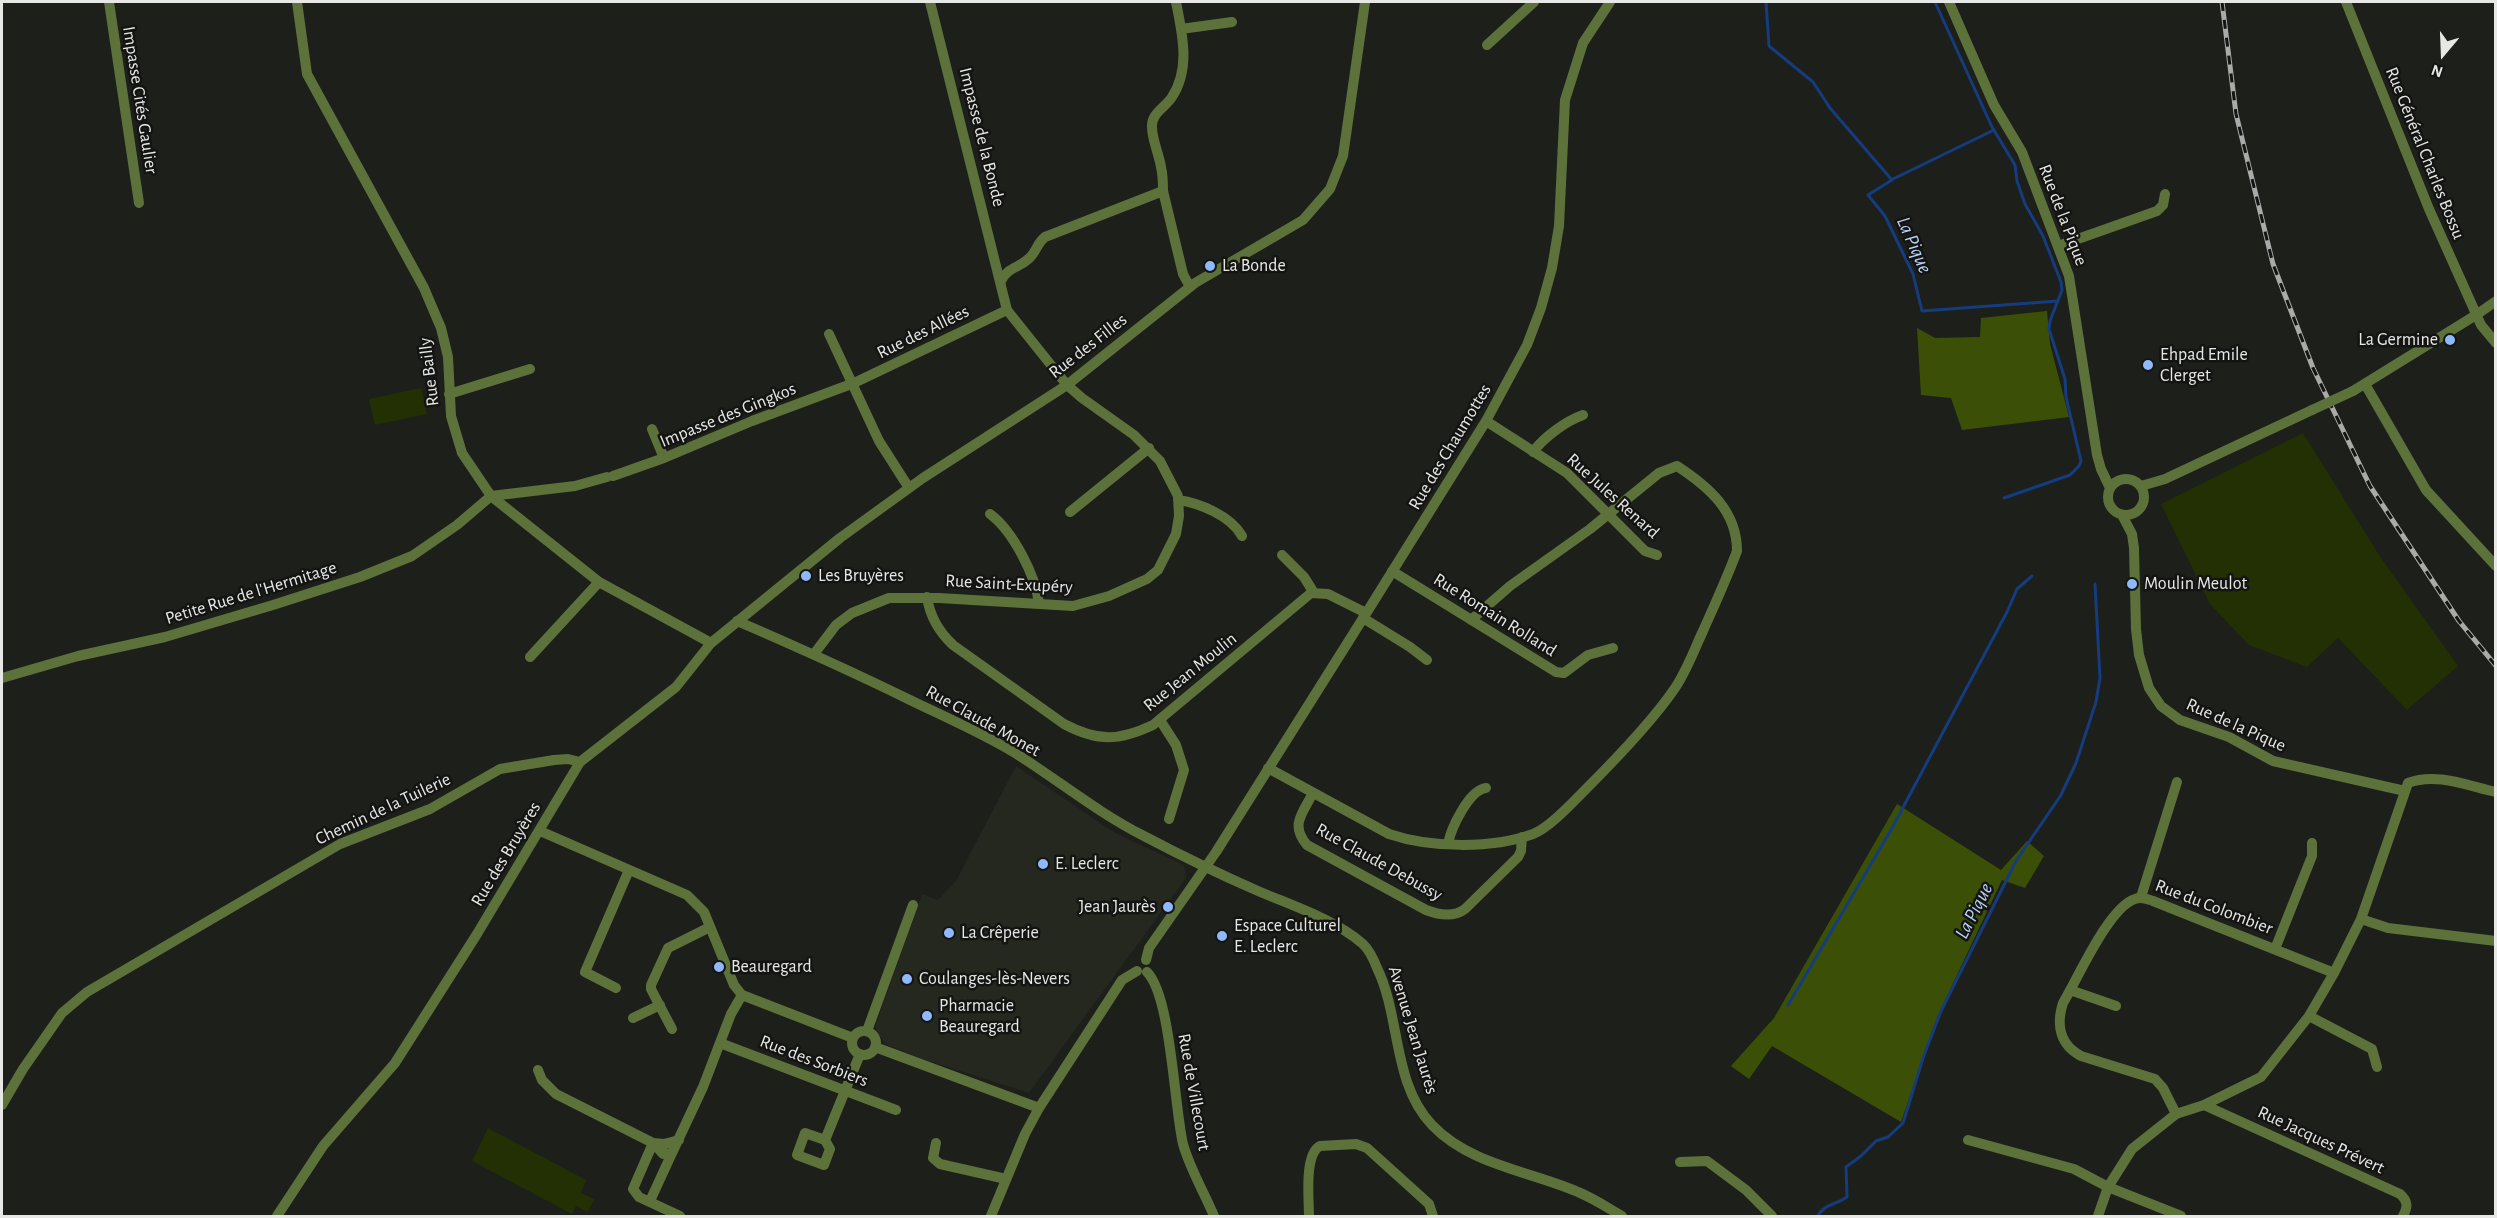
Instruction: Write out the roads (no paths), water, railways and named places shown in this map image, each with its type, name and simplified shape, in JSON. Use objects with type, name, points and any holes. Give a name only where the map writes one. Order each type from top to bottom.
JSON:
[{"type":"street","name":"Impasse Cités Gaulier","points":[[109,2],[139,203]]},
{"type":"street","name":"Rue Bailly","points":[[297,2],[307,74],[434,310],[448,357],[451,416],[462,453],[491,496],[598,582],[711,643]]},
{"type":"street","name":"Impasse de la Bonde","points":[[930,2],[1007,310]]},
{"type":"street","points":[[1176,2],[1184,49],[1179,82],[1172,98],[1153,117],[1152,127],[1162,170],[1163,191],[1183,274],[1190,287]]},
{"type":"street","name":"Rue des Filles","points":[[711,643],[840,538],[909,488],[1067,385],[1190,287],[1304,220],[1330,189],[1343,156],[1365,2]]},
{"type":"street","points":[[1487,45],[1534,2]]},
{"type":"street","name":"Rue des Chaumottes","points":[[1142,971],[1150,966],[1146,960],[1149,948],[1205,867],[1365,615],[1486,421],[1527,345],[1541,308],[1552,268],[1559,226],[1565,100],[1583,43],[1610,2]]},
{"type":"street","name":"Rue de la Pique","points":[[1949,2],[1994,105],[2022,152],[2058,246],[2073,293],[2097,455],[2110,488]]},
{"type":"street","name":"Rue Général Charles Bossu","points":[[2346,2],[2429,209],[2476,315],[2496,343]]},
{"type":"street","points":[[1181,29],[1232,22]]},
{"type":"street","points":[[1001,280],[1008,270],[1029,259],[1037,244],[1044,237],[1163,191]]},
{"type":"street","points":[[2058,246],[2157,211],[2163,205],[2165,194]]},
{"type":"street","points":[[2141,486],[2165,479],[2353,391],[2496,301]]},
{"type":"street","name":"Rue des Allées","points":[[854,383],[1007,310]]},
{"type":"street","name":"Rue Saint-Exupéry","points":[[814,654],[836,625],[852,613],[889,598],[927,597],[1073,606],[1109,596],[1147,579],[1158,570],[1176,534],[1178,500],[1173,483],[1149,448],[1067,385],[1007,310]]},
{"type":"street","points":[[829,334],[854,383],[879,441],[909,488]]},
{"type":"street","points":[[449,394],[530,369]]},
{"type":"street","name":"Impasse des Gingkos","points":[[491,496],[575,486],[610,477],[854,383]]},
{"type":"street","points":[[2366,384],[2426,490],[2496,566]]},
{"type":"street","points":[[1533,452],[1538,444],[1565,424],[1583,415]]},
{"type":"street","name":"Rue Jules Renard","points":[[1486,421],[1567,473],[1644,551],[1657,555]]},
{"type":"street","points":[[652,429],[664,458]]},
{"type":"street","points":[[1070,512],[1149,448]]},
{"type":"street","points":[[2097,455],[2110,471],[2122,479],[2133,480],[2141,486],[2144,501]]},
{"type":"street","points":[[1268,768],[1389,834],[1428,844],[1480,843],[1535,833],[1570,804],[1613,762],[1675,689],[1686,669],[1737,551],[1737,539],[1725,507],[1717,497],[1677,466],[1659,473],[1590,529],[1510,586],[1471,620]]},
{"type":"street","points":[[2122,479],[2110,488],[2109,504],[2122,515],[2136,513],[2165,479]]},
{"type":"street","name":"Petite Rue de l'Hermitage","points":[[2,678],[78,656],[165,637],[360,577],[412,556],[458,525],[491,496]]},
{"type":"street","points":[[1178,500],[1192,503],[1221,516],[1238,528],[1242,536]]},
{"type":"street","name":"Rue de la Pique","points":[[2136,513],[2132,534],[2136,566],[2136,629],[2139,655],[2149,688],[2169,713],[2180,720],[2229,737],[2273,761],[2405,791]]},
{"type":"street","points":[[990,514],[999,521],[1012,539],[1038,590],[1040,604]]},
{"type":"street","name":"Rue de la Pique","points":[[2122,515],[2132,534]]},
{"type":"street","points":[[1282,555],[1304,577],[1314,593],[1329,594],[1365,615],[1427,660]]},
{"type":"street","name":"Rue Romain Rolland","points":[[1392,571],[1560,673],[1568,671],[1588,655],[1613,648]]},
{"type":"street","points":[[530,657],[598,582]]},
{"type":"street","name":"Rue Jean Moulin","points":[[927,597],[932,618],[938,629],[953,645],[1078,731],[1100,738],[1115,738],[1138,732],[1160,720],[1302,600],[1314,593]]},
{"type":"street","name":"Rue Claude Monet","points":[[737,621],[814,654],[958,723],[1014,753],[1095,809],[1205,867]]},
{"type":"street","name":"Rue des Bruyères","points":[[277,1216],[323,1146],[394,1063],[540,831],[580,762],[676,687],[711,643]]},
{"type":"street","points":[[1160,720],[1176,745],[1184,770],[1169,819]]},
{"type":"street","name":"Chemin de la Tuilerie","points":[[2,1105],[23,1069],[62,1013],[87,992],[340,844],[430,809],[500,769],[554,759],[580,762]]},
{"type":"street","points":[[2098,1216],[2108,1187],[2132,1149],[2176,1114],[2204,1105],[2261,1077],[2309,1016],[2361,919],[2408,783],[2421,778],[2439,779],[2496,792]]},
{"type":"street","points":[[2141,897],[2177,782]]},
{"type":"street","points":[[1448,844],[1450,834],[1470,798],[1475,792],[1486,788]]},
{"type":"street","name":"Rue Claude Debussy","points":[[1313,793],[1298,821],[1298,830],[1307,845],[1433,913],[1451,915],[1465,909],[1518,857],[1522,837]]},
{"type":"street","points":[[540,831],[687,895],[700,906],[734,985],[742,995],[853,1038]]},
{"type":"street","points":[[2276,949],[2312,856],[2312,843]]},
{"type":"street","name":"Avenue Jean Jaurès","points":[[1205,867],[1324,920],[1365,946],[1374,960],[1388,993],[1402,1066],[1415,1102],[1431,1124],[1453,1144],[1495,1163],[1579,1192],[1622,1216]]},
{"type":"street","points":[[616,988],[585,972],[629,870]]},
{"type":"street","name":"Rue du Colombier","points":[[2176,1114],[2163,1088],[2155,1079],[2081,1056],[2065,1043],[2062,1036],[2059,1015],[2063,1003],[2114,915],[2126,903],[2141,897],[2334,973]]},
{"type":"street","points":[[867,1031],[914,905]]},
{"type":"street","points":[[2361,919],[2388,928],[2496,941]]},
{"type":"street","points":[[672,1029],[651,985],[668,948],[710,927]]},
{"type":"street","points":[[991,1216],[1039,1108],[1122,980],[1142,971]]},
{"type":"street","name":"Rue de Villecourt","points":[[1142,971],[1154,978],[1163,1013],[1183,1143],[1214,1216]]},
{"type":"street","points":[[2070,990],[2116,1006]]},
{"type":"street","points":[[650,1202],[703,1088],[731,1014],[742,995]]},
{"type":"street","points":[[633,1018],[660,1005]]},
{"type":"street","points":[[2309,1016],[2372,1049],[2377,1067]]},
{"type":"street","points":[[853,1038],[859,1032],[867,1031]]},
{"type":"street","points":[[853,1038],[854,1049],[860,1054],[871,1053],[875,1047],[875,1039],[867,1031]]},
{"type":"street","name":"Rue des Sorbiers","points":[[720,1043],[896,1110]]},
{"type":"street","points":[[875,1047],[1039,1108]]},
{"type":"street","points":[[825,1140],[860,1054]]},
{"type":"street","points":[[538,1070],[542,1080],[556,1094],[653,1143],[663,1154],[672,1153]]},
{"type":"street","name":"Rue Jacques Prévert","points":[[2204,1105],[2400,1194],[2406,1199],[2407,1205],[2403,1216]]},
{"type":"street","points":[[653,1143],[673,1143],[679,1140]]},
{"type":"street","points":[[1968,1140],[2074,1169],[2108,1187],[2181,1216]]},
{"type":"street","points":[[653,1143],[633,1189],[639,1197],[680,1216]]},
{"type":"street","points":[[936,1143],[933,1158],[940,1164],[1006,1179]]},
{"type":"street","points":[[1310,1216],[1310,1159],[1315,1149],[1320,1146],[1356,1144],[1371,1150],[1430,1204],[1433,1216]]},
{"type":"street","points":[[1680,1162],[1707,1161],[1746,1190],[1772,1216]]},
{"type":"waterway","name":"La Pique","points":[[1766,2],[1769,46],[1813,82],[1830,108],[1892,180],[1868,195],[1885,216],[1913,274],[1922,311],[2058,301]]},
{"type":"waterway","name":"La Pique","points":[[1935,2],[1992,127],[2015,165],[2017,181],[2025,204],[2043,236],[2061,282],[2062,290],[2049,329],[2065,379],[2066,397],[2081,461],[2070,475],[2004,498]]},
{"type":"waterway","name":"La Pique","points":[[1893,179],[1994,130]]},
{"type":"waterway","points":[[1788,1005],[1891,830],[2017,589],[2032,576]]},
{"type":"waterway","name":"La Pique","points":[[1818,1216],[1827,1207],[1847,1197],[1846,1167],[1876,1141],[1888,1137],[1903,1123],[1923,1058],[1941,1011],[2016,861],[2061,795],[2076,763],[2096,702],[2100,678],[2095,584]]},
{"type":"railway","points":[[2222,2],[2236,114],[2273,264],[2313,368],[2370,486],[2459,621],[2496,666]]},
{"type":"place","name":"La Bonde","points":[[1210,266]]},
{"type":"place","name":"La Germine","points":[[2450,340]]},
{"type":"place","name":"Ehpad Emile Clerget","points":[[2148,365]]},
{"type":"place","name":"Les Bruyères","points":[[806,576]]},
{"type":"place","name":"Moulin Meulot","points":[[2132,584]]},
{"type":"place","name":"E. Leclerc","points":[[1043,864]]},
{"type":"place","name":"Jean Jaurès","points":[[1168,907]]},
{"type":"place","name":"La Crêperie","points":[[949,933]]},
{"type":"place","name":"Espace Culturel E. Leclerc","points":[[1222,936]]},
{"type":"place","name":"Beauregard","points":[[719,967]]},
{"type":"place","name":"Coulanges-lès-Nevers","points":[[907,979]]},
{"type":"place","name":"Pharmacie Beauregard","points":[[927,1016]]}]
